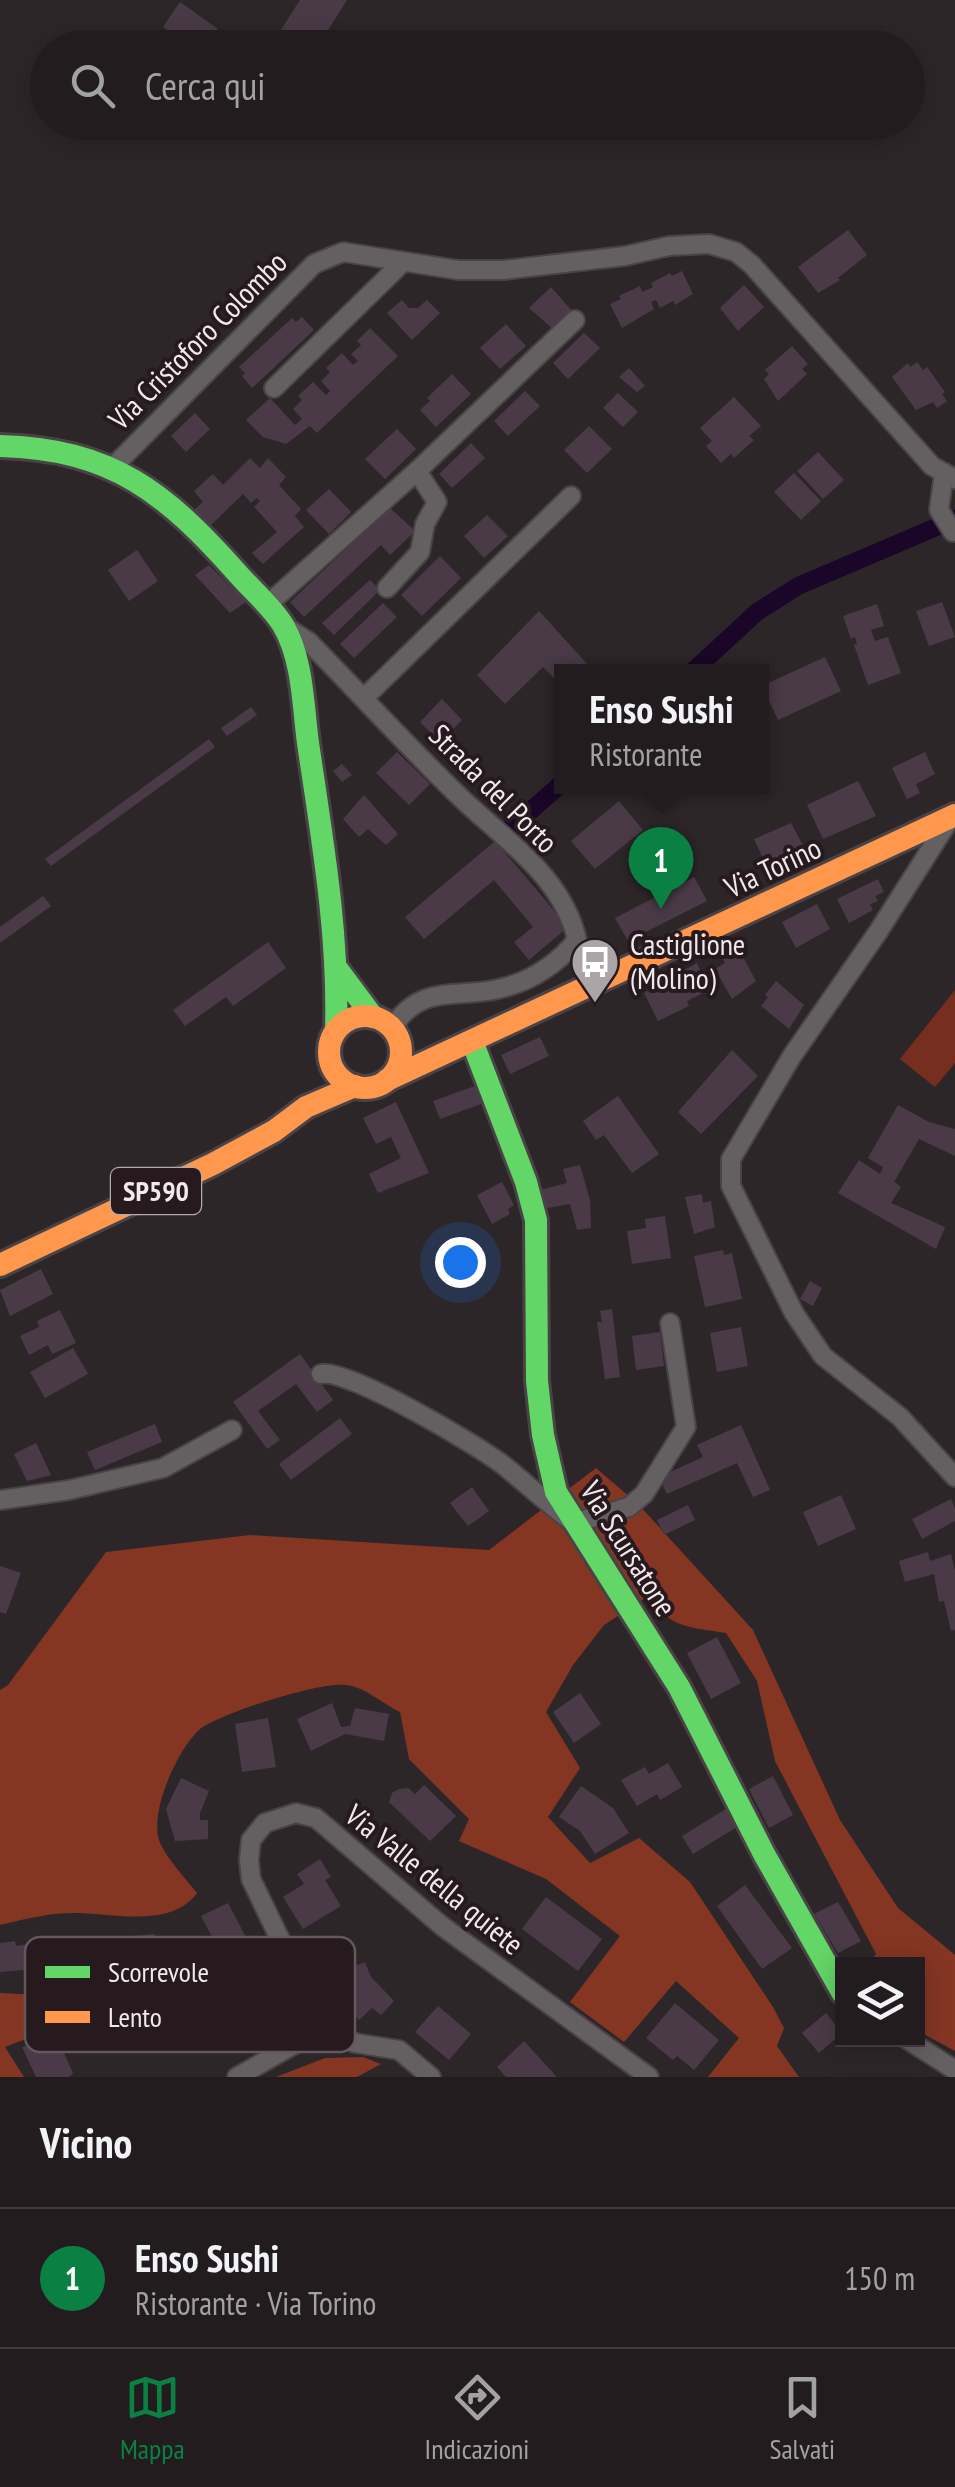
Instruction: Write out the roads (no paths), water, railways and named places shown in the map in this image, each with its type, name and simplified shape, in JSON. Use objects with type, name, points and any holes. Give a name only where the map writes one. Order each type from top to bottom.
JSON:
[{"type":"main road","points":[[0,446],[40,448],[113,467],[160,496],[203,534],[284,625],[296,665],[338,970],[336,1030]]},
{"type":"main road","name":"Via Torino","points":[[462,1046],[953,816]]},
{"type":"main road","points":[[338,970],[389,1031],[400,1061],[387,1080]]},
{"type":"main road","name":"SP590","points":[[306,1107],[332,1064],[329,1053],[336,1030],[352,1018],[389,1031],[462,1046]]},
{"type":"main road","name":"SP590","points":[[0,1265],[213,1164],[306,1107],[354,1086],[366,1088],[387,1080],[462,1046]]},
{"type":"main road","name":"Via Scursatone","points":[[462,1046],[484,1066],[536,1220],[537,1380],[542,1435],[556,1492],[679,1687],[764,1854],[835,1980]]},
{"type":"main road","points":[[332,1064],[337,1074],[354,1086]]},
{"type":"street","name":"Via Cristoforo Colombo","points":[[113,467],[314,264],[343,252],[458,270],[504,270],[608,258],[668,246],[709,244],[736,252],[752,265],[932,466],[949,476],[938,510],[953,532]]},
{"type":"street","points":[[274,388],[403,262]]},
{"type":"street","points":[[266,606],[417,471],[575,320]]},
{"type":"street","points":[[387,588],[420,552],[425,524],[436,502],[417,471]]},
{"type":"street","points":[[364,698],[571,496]]},
{"type":"street","name":"Strada del Porto","points":[[284,625],[309,642],[462,799],[520,848],[564,904],[577,940],[546,971],[498,990],[441,994],[419,1000],[389,1031]]},
{"type":"street","points":[[953,816],[792,1056],[731,1158],[731,1186],[794,1313],[823,1356],[900,1417],[955,1476]]},
{"type":"street","points":[[320,1374],[330,1371],[365,1386],[479,1449],[574,1522],[629,1507],[644,1494],[686,1427],[670,1322]]},
{"type":"street","points":[[0,1500],[70,1490],[163,1468],[232,1430]]},
{"type":"street","name":"Via Valle della quiete","points":[[280,1937],[251,1879],[248,1860],[251,1840],[265,1823],[296,1813],[316,1818],[442,1926],[649,2077]]},
{"type":"street","points":[[355,2042],[399,2050],[431,2077]]},
{"type":"street","points":[[920,2047],[950,2065]]},
{"type":"street","points":[[237,2077],[281,2052]]},
{"type":"waterway","points":[[701,664],[757,612],[798,586],[955,519]]},
{"type":"waterway","points":[[511,828],[554,790]]},
{"type":"place","name":"Enso Sushi","points":[[661,909]]},
{"type":"place","name":"Castiglione (Molino)","points":[[595,1004]]}]
